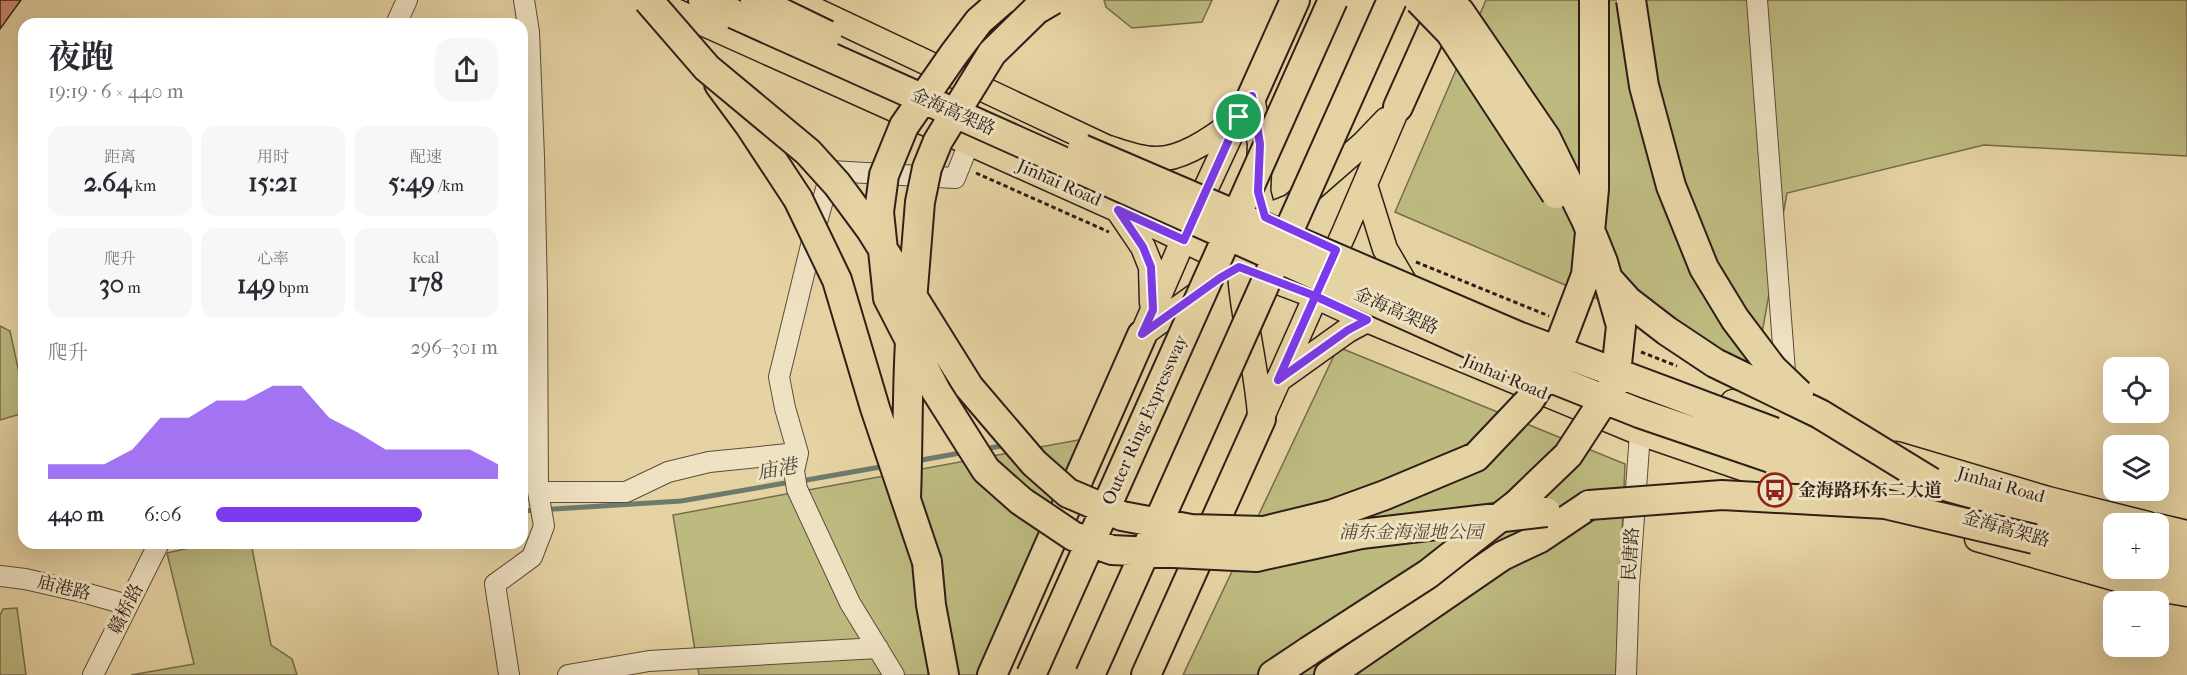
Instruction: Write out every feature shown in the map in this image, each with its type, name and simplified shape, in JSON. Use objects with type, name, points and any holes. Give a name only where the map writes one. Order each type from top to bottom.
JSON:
[{"type":"highway","points":[[649,0],[707,68],[750,126],[798,199],[837,280],[875,408],[927,562],[931,605],[944,675]]},
{"type":"highway","name":"金海高架路","points":[[703,0],[1508,361],[1639,413],[1771,458],[2034,539],[2103,556]]},
{"type":"highway","name":"金海高架路","points":[[754,0],[949,91],[1518,336],[1774,432],[1931,482],[2103,531]]},
{"type":"highway","points":[[1003,0],[979,21],[904,126],[884,175],[879,212],[888,298],[936,392],[986,470],[1022,501],[1073,536],[1112,550],[1256,557],[1361,534],[1568,510],[1589,505],[1722,495],[1885,504],[2034,539]]},
{"type":"highway","points":[[906,498],[907,381],[913,286],[920,202],[927,168],[938,141],[992,53],[1036,10],[1053,0]]},
{"type":"highway","points":[[1246,106],[1295,0]]},
{"type":"highway","name":"Outer Ring Expressway","points":[[1031,675],[1333,0]]},
{"type":"highway","points":[[1090,675],[1392,0]]},
{"type":"highway","points":[[1419,0],[1450,32],[1567,211],[1599,269],[1628,301],[1715,363],[1820,414],[1931,482]]},
{"type":"highway","points":[[1274,675],[1428,574],[1517,504],[1568,455],[1615,383],[1621,326],[1603,262],[1586,220],[1546,138],[1460,12],[1447,0],[1398,107]]},
{"type":"highway","points":[[707,68],[808,152],[837,184],[871,230],[969,387],[1034,463],[1068,493],[1122,516],[1191,529],[1264,531],[1333,514],[1396,491],[1476,457],[1529,401],[1551,367],[1586,275],[1594,189],[1594,0]]},
{"type":"highway","points":[[1630,0],[1644,86],[1671,186],[1704,268],[1735,319],[1772,369],[1820,414]]},
{"type":"highway","points":[[992,675],[1147,322]]},
{"type":"highway","points":[[1146,675],[1260,419]]},
{"type":"highway","points":[[1329,675],[1502,556],[1540,538],[1589,505]]},
{"type":"highway","points":[[2169,547],[2187,551]]},
{"type":"highway","points":[[2169,572],[2187,577]]},
{"type":"main road","name":"Jinhai Road","points":[[649,0],[1118,210],[1239,267],[1315,296],[1367,320],[1641,433],[1789,483],[2145,587],[2187,594]]},
{"type":"main road","name":"Jinhai Road","points":[[794,0],[1109,148],[1336,250],[1352,262],[1406,285],[1787,421],[2048,499],[2104,513]]},
{"type":"main road","points":[[1109,148],[1137,158],[1157,160],[1190,151],[1246,106]]},
{"type":"main road","points":[[1147,322],[1190,243],[1246,106]]},
{"type":"main road","points":[[1246,106],[1260,144],[1258,192],[1273,251],[1289,286]]},
{"type":"main road","points":[[1260,419],[1398,107]]},
{"type":"main road","points":[[1190,243],[1239,235],[1265,217],[1292,206],[1363,144],[1398,107]]},
{"type":"main road","points":[[1365,185],[1385,249],[1406,285]]},
{"type":"main road","points":[[1211,193],[1239,235],[1239,267],[1257,375],[1260,419]]},
{"type":"main road","points":[[1118,210],[1143,247],[1151,267],[1147,322]]},
{"type":"main road","points":[[1147,322],[1239,267],[1273,251],[1314,241]]},
{"type":"main road","points":[[1278,380],[1348,330],[1367,320]]},
{"type":"main road","points":[[2169,529],[2187,533]]},
{"type":"street","points":[[399,18],[407,0]]},
{"type":"street","points":[[524,0],[527,18]]},
{"type":"street","points":[[1757,0],[1785,363],[1787,421]]},
{"type":"street","points":[[508,675],[495,584],[532,557],[544,526],[538,495],[534,156],[528,26]]},
{"type":"street","points":[[894,675],[850,603],[797,471],[779,376],[831,171],[955,178],[969,143]]},
{"type":"street","name":"民唐路","points":[[1626,675],[1629,586],[1641,433]]},
{"type":"street","points":[[538,495],[626,492],[668,472],[709,462],[797,471]]},
{"type":"street","name":"赣桥路","points":[[93,675],[156,549]]},
{"type":"street","name":"庙港路","points":[[0,576],[25,579],[128,605]]},
{"type":"street","points":[[568,675],[649,662],[878,648]]},
{"type":"path","points":[[1385,249],[1557,319]]},
{"type":"path","points":[[1634,349],[1678,367]]},
{"type":"green space","points":[[1104,0],[1212,0],[1202,22],[1132,28],[1106,7]]},
{"type":"green space","points":[[1486,0],[2187,0],[2187,156],[1984,145],[1787,193],[1756,367],[1395,212]]},
{"type":"green space","points":[[0,326],[10,331],[18,368],[18,415],[0,420]]},
{"type":"green space","name":"浦东金海湿地公园","points":[[1338,347],[1625,464],[1616,675],[1183,675]]},
{"type":"green space","points":[[1089,438],[983,675],[699,675],[673,515]]},
{"type":"green space","points":[[185,549],[252,549],[271,645],[292,659],[297,675],[131,675],[194,664],[167,553]]},
{"type":"green space","points":[[17,608],[26,675],[0,675],[0,615],[3,609]]},
{"type":"building","points":[[0,0],[21,0],[0,29]]},
{"type":"waterway","name":"庙港","points":[[984,449],[1007,445]]},
{"type":"waterway","name":"庙港","points":[[916,461],[966,452]]},
{"type":"waterway","name":"庙港","points":[[801,481],[886,466]]},
{"type":"waterway","name":"庙港","points":[[528,511],[681,501],[791,482]]},
{"type":"place","name":"金海路环东二大道","points":[[1775,490]]},
{"type":"route","points":[[1239,117],[1184,240],[1118,210],[1143,247],[1151,267],[1153,310],[1142,334],[1239,267],[1315,296],[1367,320],[1348,330],[1278,380],[1315,296],[1336,250],[1265,217],[1258,192],[1260,144],[1252,96],[1239,117]]}]
